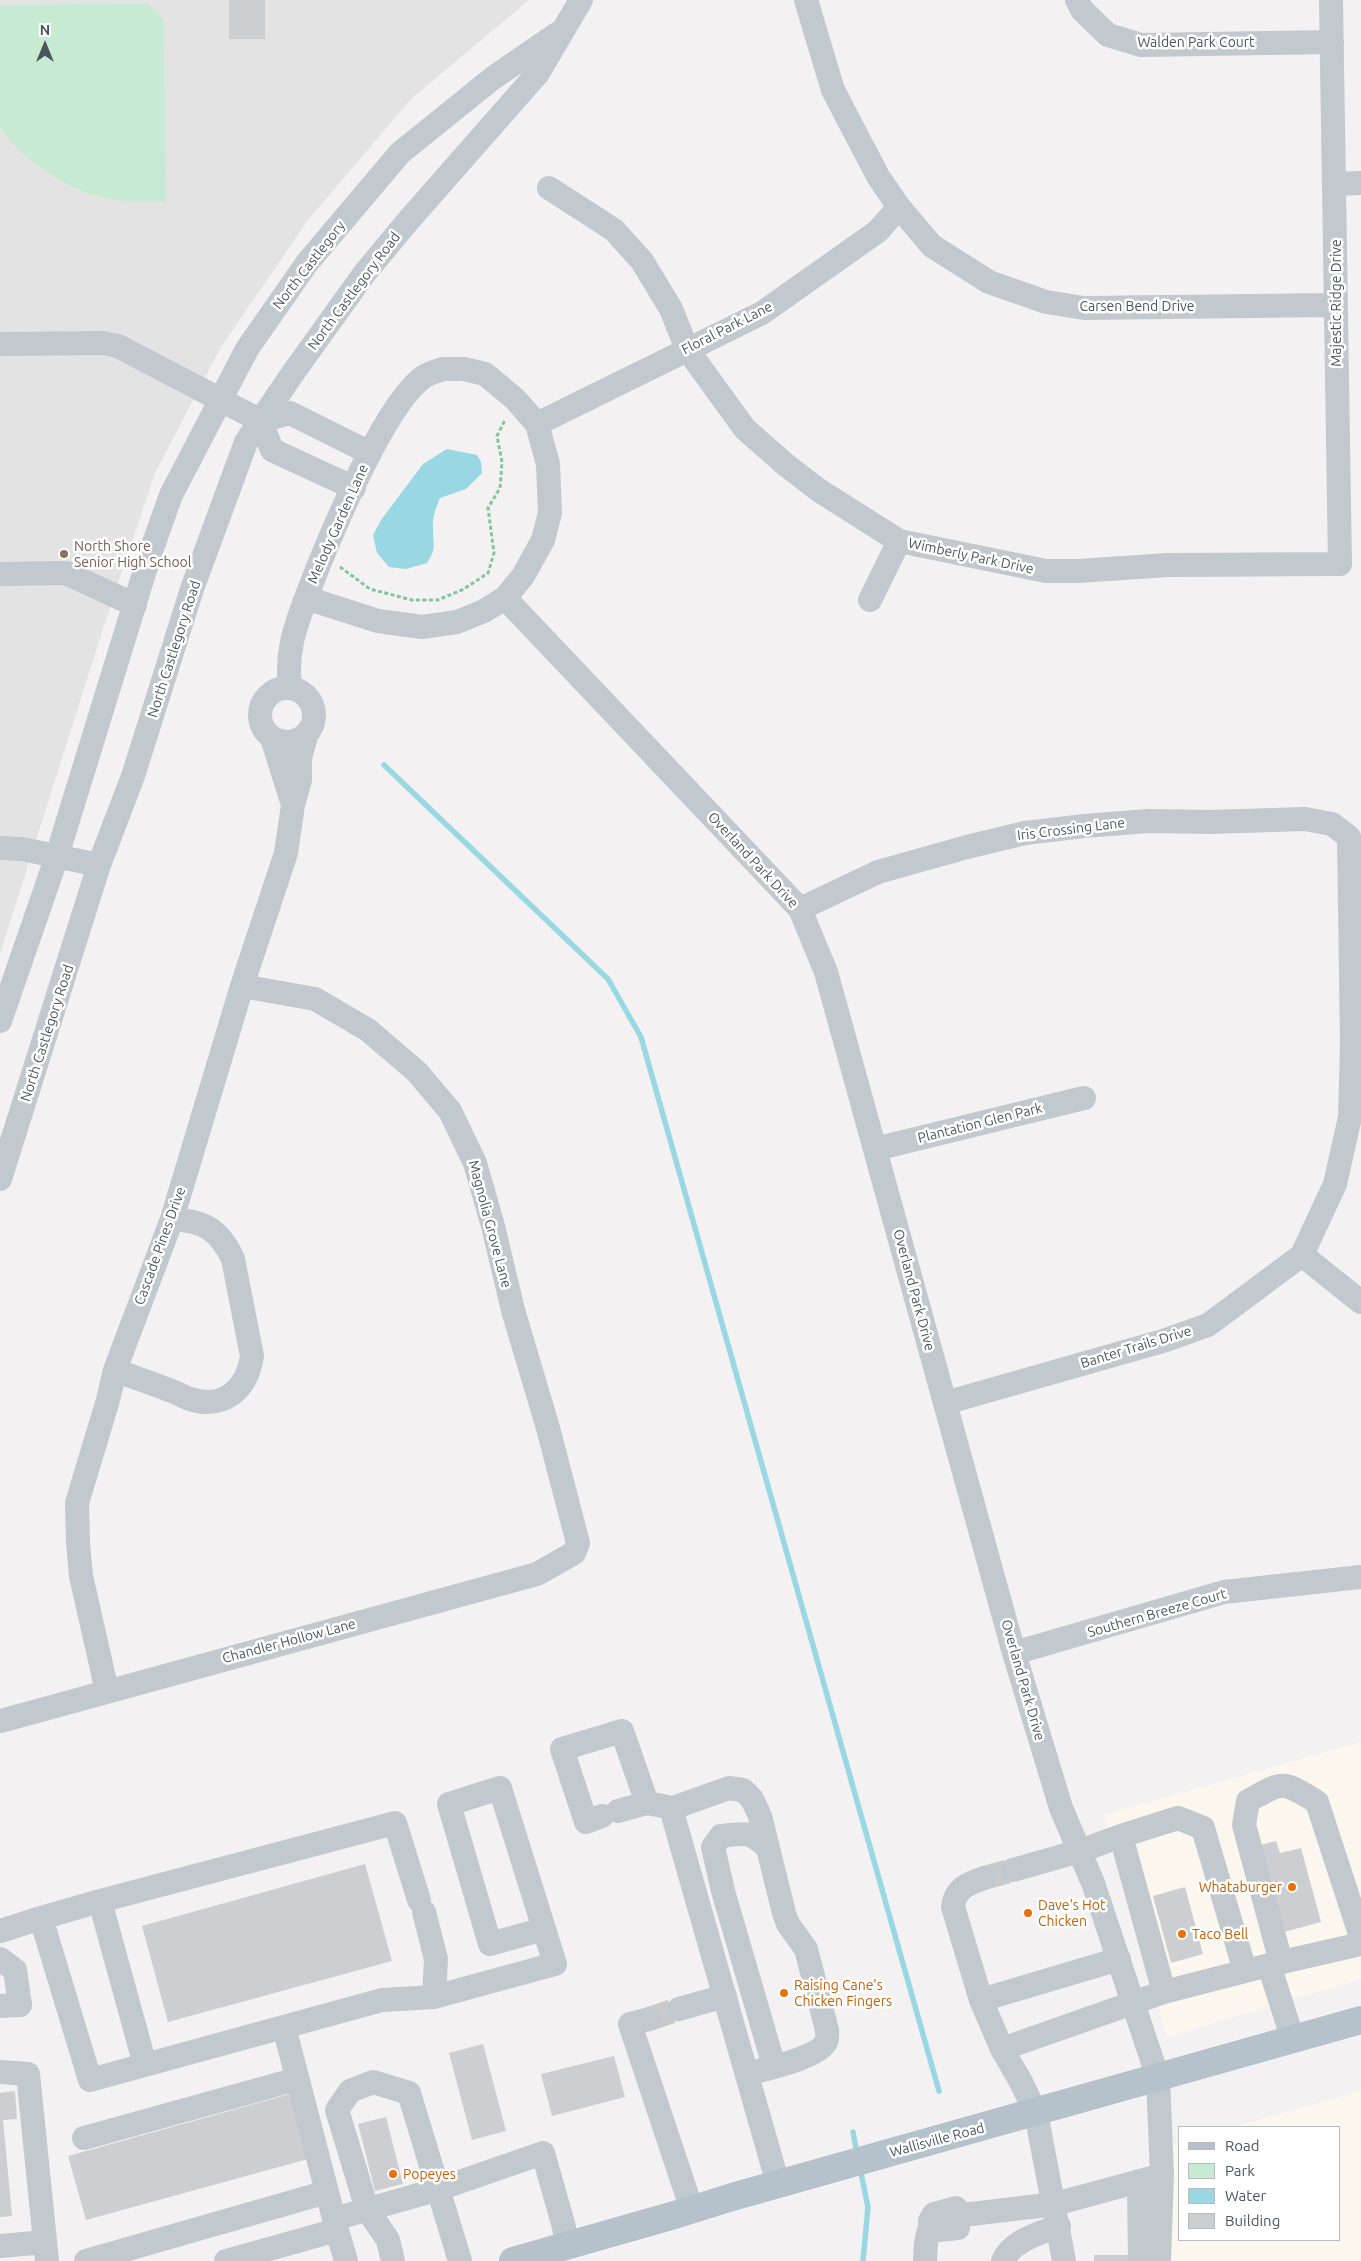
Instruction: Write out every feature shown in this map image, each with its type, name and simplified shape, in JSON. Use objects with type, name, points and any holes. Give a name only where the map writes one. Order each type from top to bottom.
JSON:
[{"type":"main road","name":"Wallisville Road","points":[[513,2261],[778,2184],[1036,2113],[1361,2020]]},
{"type":"street","name":"North Castlegory","points":[[135,605],[150,554],[171,495],[247,349],[307,263],[400,153],[493,78],[562,31],[581,0]]},
{"type":"street","name":"Carsen Bend Drive","points":[[806,0],[834,90],[879,178],[899,207],[932,246],[988,282],[1046,302],[1084,308],[1335,305]]},
{"type":"street","name":"Walden Park Court","points":[[1077,0],[1082,10],[1108,35],[1141,45],[1332,42]]},
{"type":"street","name":"Majestic Ridge Drive","points":[[1331,0],[1340,564]]},
{"type":"street","name":"North Castlegory Road","points":[[0,1179],[99,865],[133,776],[192,589],[246,442],[364,274],[538,73],[562,31]]},
{"type":"street","points":[[1335,184],[1361,183]]},
{"type":"street","name":"Wimberly Park Drive","points":[[549,188],[614,230],[642,261],[671,309],[688,349],[745,429],[786,465],[820,491],[899,541],[1046,571],[1078,571],[1168,565],[1340,564]]},
{"type":"street","name":"Floral Park Lane","points":[[537,424],[762,313],[878,231],[899,207]]},
{"type":"street","points":[[0,344],[103,343],[118,346],[261,421],[272,450],[354,488]]},
{"type":"street","name":"Melody Garden Lane","points":[[442,368],[464,369],[485,374],[515,399],[537,424],[548,464],[550,512],[543,540],[523,576],[505,598],[484,611],[457,622],[422,627],[378,621],[306,598],[322,556],[370,453],[392,416],[412,388],[424,376],[442,368]]},
{"type":"street","points":[[261,421],[290,413],[370,453]]},
{"type":"street","points":[[870,600],[899,541]]},
{"type":"street","points":[[0,574],[66,573],[135,605],[57,856],[0,1020]]},
{"type":"street","points":[[290,688],[287,667],[291,639],[306,598]]},
{"type":"street","name":"Overland Park Drive","points":[[505,598],[800,909],[826,972],[1014,1653],[1061,1808],[1093,1883],[1158,2078],[1162,2175],[1159,2261]]},
{"type":"street","points":[[290,688],[303,692],[310,699],[315,717],[312,728],[306,736],[298,741],[288,743],[272,738],[265,732],[261,723],[261,708],[264,700],[271,693],[280,689],[290,688]]},
{"type":"street","name":"Cascade Pines Drive","points":[[107,1691],[81,1576],[78,1543],[78,1503],[115,1370],[172,1219],[242,986],[286,852],[293,805],[300,780],[300,758],[306,736]]},
{"type":"street","name":"Cascade Pines Drive","points":[[272,738],[293,805]]},
{"type":"street","name":"Iris Crossing Lane","points":[[800,909],[878,872],[1025,833],[1148,821],[1210,822],[1305,819],[1332,824],[1349,837]]},
{"type":"street","name":"Banter Trails Drive","points":[[945,1403],[1163,1341],[1208,1325],[1302,1255],[1335,1184],[1350,1118],[1352,1046],[1349,837]]},
{"type":"street","points":[[0,848],[22,849],[99,865]]},
{"type":"street","name":"Magnolia Grove Lane","points":[[242,986],[315,1000],[368,1030],[417,1072],[450,1111],[475,1163],[493,1226],[513,1310],[575,1526],[578,1543],[574,1553]]},
{"type":"street","name":"Plantation Glen Park","points":[[875,1149],[1084,1098]]},
{"type":"street","points":[[115,1370],[189,1399],[206,1402],[218,1401],[231,1395],[242,1385],[250,1372],[252,1356],[233,1259],[227,1246],[216,1232],[204,1225],[192,1220],[172,1219]]},
{"type":"street","points":[[1302,1255],[1361,1302]]},
{"type":"street","name":"Chandler Hollow Lane","points":[[0,1727],[107,1691],[537,1574],[574,1553]]},
{"type":"street","name":"Southern Breeze Court","points":[[1014,1653],[1224,1592],[1361,1577]]},
{"type":"street","points":[[647,1803],[622,1732],[562,1749],[586,1822],[647,1803],[673,1808],[729,1788],[743,1790],[752,1799],[760,1816],[788,1924],[806,1949],[828,2040],[823,2047],[810,2055],[747,2074]]},
{"type":"street","points":[[1293,2040],[1244,1825],[1248,1801],[1276,1785],[1290,1785],[1317,1802],[1361,1937]]},
{"type":"street","points":[[41,1918],[90,2080],[382,2000],[434,1997],[555,1964],[500,1788],[449,1804],[490,1944],[544,1929]]},
{"type":"street","points":[[673,1808],[674,1819],[778,2184]]},
{"type":"street","points":[[1013,1870],[1080,1851],[1178,1818],[1202,1828],[1245,1971]]},
{"type":"street","points":[[0,1931],[100,1901],[395,1823],[436,1959],[434,1997]]},
{"type":"street","points":[[767,1846],[758,1838],[745,1832],[721,1836],[713,1846],[725,1900],[774,2066]]},
{"type":"street","points":[[1121,1836],[1164,1992]]},
{"type":"street","points":[[984,1878],[964,1886],[954,1896],[953,1907],[981,2000],[1002,2049],[1036,2113],[1049,2212],[1064,2261]]},
{"type":"street","points":[[100,1901],[145,2065]]},
{"type":"street","points":[[1002,2049],[1164,1992],[1361,1944]]},
{"type":"street","points":[[0,1959],[15,1970],[20,2005],[0,2006]]},
{"type":"street","points":[[981,2000],[1119,1959]]},
{"type":"street","points":[[679,2009],[725,1996]]},
{"type":"street","points":[[649,2019],[630,2024],[692,2210]]},
{"type":"street","points":[[284,2027],[346,2261]]},
{"type":"street","points":[[0,2072],[28,2074],[46,2251],[0,2246]]},
{"type":"street","points":[[84,2138],[297,2079]]},
{"type":"street","points":[[393,2261],[388,2240],[368,2210],[336,2110],[350,2091],[373,2082],[409,2093],[460,2261]]},
{"type":"street","points":[[226,2261],[336,2225],[368,2210],[439,2189],[543,2153],[564,2227],[567,2246]]},
{"type":"street","points":[[925,2261],[930,2228],[939,2230],[960,2217],[1049,2212],[1162,2175]]},
{"type":"street","points":[[1139,2181],[1140,2261]]},
{"type":"street","points":[[86,2261],[328,2192]]},
{"type":"street","points":[[1004,2261],[1008,2252],[1026,2239],[1049,2212]]},
{"type":"path","points":[[322,556],[352,574],[370,589],[412,600],[438,600],[464,589],[488,573],[494,553],[488,508],[500,488],[501,480],[502,462],[497,436],[515,399]]},
{"type":"shaded area","name":"North Shore Senior High School","points":[[0,0],[529,0],[411,99],[308,220],[221,347],[155,473],[101,635],[0,954]]},
{"type":"shaded area","points":[[1361,1742],[1361,1979],[1167,2037],[1104,1815]]},
{"type":"shaded area","points":[[1361,2091],[1361,2261],[1169,2261],[1171,2145],[1178,2143],[1178,2241],[1341,2241],[1341,2126],[1237,2126]]},
{"type":"green space","points":[[147,3],[164,20],[166,202],[115,200],[82,191],[50,174],[36,164],[10,140],[0,127],[0,5]]},
{"type":"water","points":[[447,449],[477,455],[481,462],[482,473],[466,489],[440,498],[433,521],[433,550],[427,563],[406,569],[389,567],[377,553],[373,535],[381,520],[423,464]]},
{"type":"building","points":[[229,0],[265,0],[265,39],[229,39]]},
{"type":"building","name":"Whataburger","points":[[1276,1841],[1280,1853],[1301,1848],[1321,1922],[1284,1932],[1260,1845]]},
{"type":"building","points":[[365,1864],[392,1961],[168,2022],[142,1926]]},
{"type":"building","points":[[1185,1887],[1203,1954],[1171,1963],[1153,1896]]},
{"type":"building","points":[[483,2044],[506,2131],[472,2140],[449,2053]]},
{"type":"building","points":[[614,2056],[625,2097],[552,2116],[541,2074]]},
{"type":"building","points":[[15,2091],[17,2119],[3,2120],[12,2216],[0,2217],[0,2093]]},
{"type":"building","points":[[290,2094],[308,2159],[86,2220],[68,2156]]},
{"type":"building","points":[[386,2117],[403,2184],[375,2191],[358,2124]]},
{"type":"building","points":[[1094,2255],[1133,2255],[1133,2261],[1094,2261]]},
{"type":"waterway","points":[[384,765],[608,979],[641,1037],[939,2091]]},
{"type":"waterway","points":[[853,2132],[857,2154]]},
{"type":"waterway","points":[[860,2168],[868,2207],[863,2261]]},
{"type":"tunnel","points":[[984,1878],[1013,1870]]},
{"type":"tunnel","points":[[649,2019],[679,2009]]},
{"type":"place","name":"North Shore Senior High School","points":[[64,554]]},
{"type":"place","name":"Whataburger","points":[[1292,1887]]},
{"type":"place","name":"Dave's Hot Chicken","points":[[1028,1913]]},
{"type":"place","name":"Taco Bell","points":[[1182,1934]]},
{"type":"place","name":"Raising Cane's Chicken Fingers","points":[[784,1993]]},
{"type":"place","name":"Popeyes","points":[[393,2174]]}]
